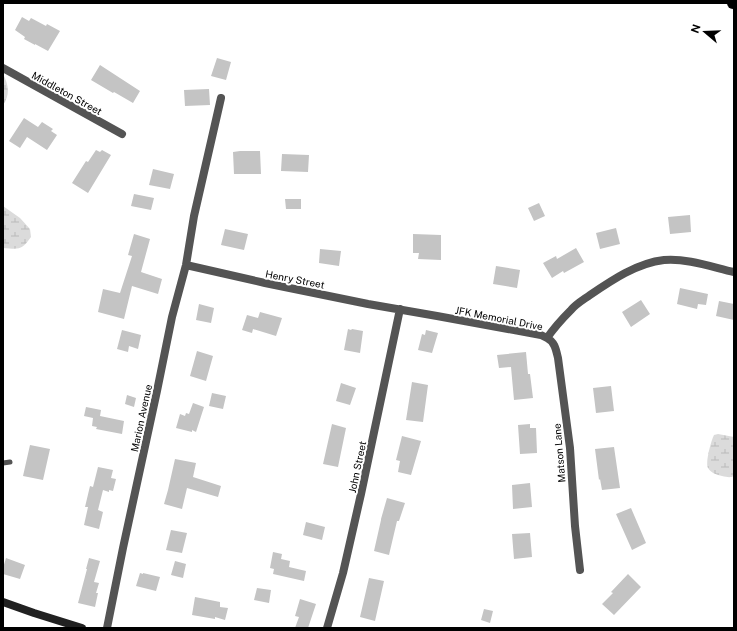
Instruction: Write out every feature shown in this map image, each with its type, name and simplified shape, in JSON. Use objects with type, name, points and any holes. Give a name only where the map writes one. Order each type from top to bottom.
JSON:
[{"type":"street","name":"Middleton Street","points":[[3,68],[122,134]]},
{"type":"street","name":"Marion Avenue","points":[[107,628],[172,317],[186,265],[195,213],[222,98]]},
{"type":"street","name":"JFK Memorial Drive","points":[[400,310],[541,335],[547,338],[556,326],[579,303],[616,278],[647,264],[674,260],[698,263],[734,272]]},
{"type":"street","name":"Henry Street","points":[[186,265],[265,283],[400,310]]},
{"type":"street","name":"John Street","points":[[328,628],[344,573],[400,310]]},
{"type":"street","name":"Matson Lane","points":[[547,338],[554,344],[558,358],[570,448],[575,526],[580,570]]},
{"type":"street","points":[[3,602],[82,628]]},
{"type":"lane","points":[[3,463],[10,462]]},
{"type":"green space","points":[[3,74],[7,82],[8,94],[3,105]]},
{"type":"green space","points":[[3,206],[20,218],[30,229],[31,237],[22,247],[13,249],[3,248]]},
{"type":"green space","points":[[718,434],[734,437],[733,477],[716,474],[708,468],[707,465],[711,442],[714,435]]},
{"type":"building","points":[[22,17],[29,21],[31,18],[60,31],[48,51],[24,39],[25,37],[15,30]]},
{"type":"building","points":[[217,58],[231,62],[226,80],[211,76]]},
{"type":"building","points":[[100,65],[140,91],[133,103],[91,80]]},
{"type":"building","points":[[209,89],[210,105],[185,106],[184,90]]},
{"type":"building","points":[[24,118],[38,127],[42,122],[53,129],[51,131],[57,135],[47,150],[27,137],[20,148],[9,141]]},
{"type":"building","points":[[96,150],[100,152],[102,150],[111,155],[88,193],[72,183],[86,161],[88,162]]},
{"type":"building","points":[[260,151],[261,174],[234,174],[233,152]]},
{"type":"building","points":[[282,154],[309,155],[308,172],[281,171]]},
{"type":"building","points":[[153,169],[174,174],[170,189],[149,185]]},
{"type":"building","points":[[134,194],[154,198],[151,210],[131,206]]},
{"type":"building","points":[[285,199],[301,199],[301,209],[286,209]]},
{"type":"building","points":[[539,203],[545,216],[534,221],[528,208]]},
{"type":"building","points":[[690,215],[691,232],[670,234],[668,217]]},
{"type":"building","points":[[616,228],[620,244],[600,249],[596,233]]},
{"type":"building","points":[[225,229],[248,234],[244,250],[221,245]]},
{"type":"building","points":[[134,234],[150,239],[141,272],[162,279],[158,294],[132,286],[124,319],[98,312],[103,289],[120,293],[132,256],[128,255]]},
{"type":"building","points":[[413,234],[441,235],[441,260],[418,259],[419,253],[413,253]]},
{"type":"building","points":[[576,248],[584,262],[564,273],[563,271],[552,278],[543,263],[556,256],[557,259]]},
{"type":"building","points":[[320,249],[341,251],[339,266],[319,263]]},
{"type":"building","points":[[496,266],[520,270],[517,288],[493,284]]},
{"type":"building","points":[[680,288],[708,294],[706,305],[698,304],[697,309],[677,304]]},
{"type":"building","points":[[641,300],[650,314],[631,327],[622,312]]},
{"type":"building","points":[[719,301],[734,304],[734,320],[716,316]]},
{"type":"building","points":[[199,304],[214,308],[211,323],[196,320]]},
{"type":"building","points":[[260,312],[282,318],[276,336],[253,329],[252,333],[242,330],[247,315],[258,318]]},
{"type":"building","points":[[348,329],[363,331],[360,353],[344,350]]},
{"type":"building","points":[[122,330],[141,335],[138,349],[129,346],[128,352],[117,349]]},
{"type":"building","points":[[426,330],[438,333],[432,353],[418,350],[422,334],[425,335]]},
{"type":"building","points":[[197,351],[213,356],[206,381],[190,376]]},
{"type":"building","points":[[526,352],[528,374],[530,374],[533,398],[514,400],[511,367],[499,368],[497,355]]},
{"type":"building","points":[[412,382],[428,385],[423,422],[406,420]]},
{"type":"building","points":[[341,383],[356,388],[350,405],[336,401]]},
{"type":"building","points":[[611,386],[614,411],[596,413],[593,388]]},
{"type":"building","points":[[212,393],[226,396],[223,409],[209,406]]},
{"type":"building","points":[[127,395],[136,398],[134,407],[125,404]]},
{"type":"building","points":[[193,403],[204,407],[196,432],[176,428],[180,414],[185,416],[186,413],[189,414]]},
{"type":"building","points":[[86,407],[101,410],[100,416],[124,421],[122,434],[96,429],[97,427],[92,426],[93,418],[84,416]]},
{"type":"building","points":[[332,424],[346,428],[338,467],[323,464]]},
{"type":"building","points":[[530,424],[530,428],[536,428],[537,453],[520,454],[518,425]]},
{"type":"building","points":[[402,436],[421,441],[411,475],[398,472],[400,461],[396,460]]},
{"type":"building","points":[[30,445],[50,449],[43,480],[23,476]]},
{"type":"building","points":[[614,447],[620,488],[602,490],[600,479],[599,480],[595,449]]},
{"type":"building","points":[[175,459],[196,463],[193,477],[221,486],[218,497],[187,488],[182,509],[164,504]]},
{"type":"building","points":[[98,467],[113,470],[111,478],[116,479],[113,491],[109,490],[109,492],[103,490],[98,510],[103,512],[99,529],[84,525],[88,507],[85,507],[90,486],[93,487]]},
{"type":"building","points":[[530,483],[532,507],[513,509],[512,485]]},
{"type":"building","points":[[387,498],[405,503],[399,521],[397,521],[389,555],[374,551]]},
{"type":"building","points":[[631,508],[646,543],[632,550],[616,514]]},
{"type":"building","points":[[306,522],[325,527],[322,540],[303,535]]},
{"type":"building","points":[[171,530],[187,533],[182,553],[166,550]]},
{"type":"building","points":[[530,533],[532,557],[514,559],[512,534]]},
{"type":"building","points":[[273,552],[282,554],[281,559],[290,561],[289,567],[306,571],[304,581],[273,574],[274,569],[270,568]]},
{"type":"building","points":[[6,558],[25,565],[20,579],[3,574]]},
{"type":"building","points":[[89,558],[100,561],[94,582],[99,583],[96,593],[98,593],[95,607],[78,603]]},
{"type":"building","points":[[175,561],[186,564],[183,578],[171,575]]},
{"type":"building","points":[[140,573],[160,577],[156,591],[136,586]]},
{"type":"building","points":[[628,574],[641,587],[614,615],[602,604]]},
{"type":"building","points":[[369,578],[384,581],[375,621],[360,617]]},
{"type":"building","points":[[257,588],[271,590],[269,603],[254,600]]},
{"type":"building","points":[[195,597],[220,602],[220,607],[228,608],[225,620],[215,617],[215,619],[192,615]]},
{"type":"building","points":[[300,599],[316,604],[308,628],[295,628],[299,617],[295,616]]},
{"type":"building","points":[[484,609],[493,611],[490,623],[481,620]]}]
